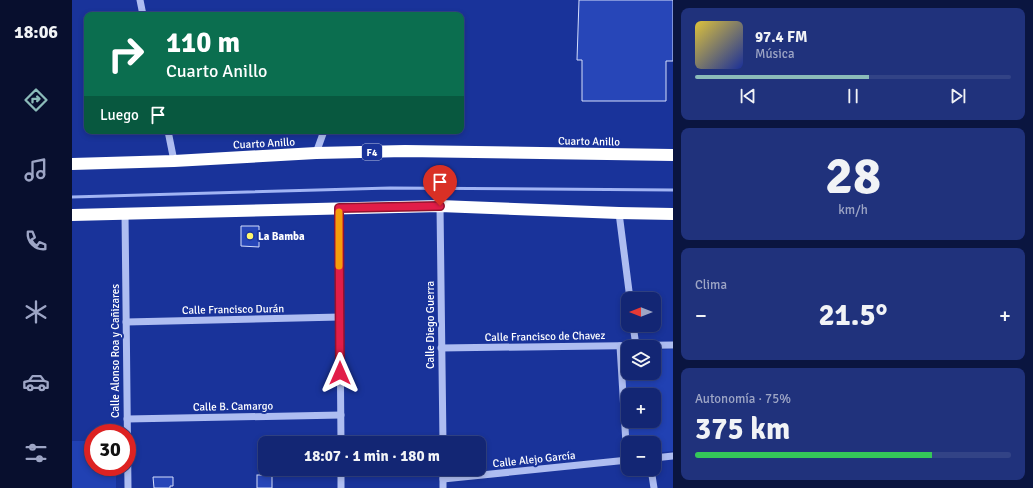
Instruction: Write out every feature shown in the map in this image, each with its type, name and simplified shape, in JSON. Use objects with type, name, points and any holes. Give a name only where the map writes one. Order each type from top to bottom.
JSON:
[{"type":"highway","name":"Cuarto Anillo","points":[[72,164],[174,161],[316,153],[405,151],[673,155]]},
{"type":"highway","points":[[72,216],[440,206],[673,214]]},
{"type":"street","points":[[140,0],[142,12]]},
{"type":"street","points":[[169,134],[174,161]]},
{"type":"street","points":[[316,153],[323,134]]},
{"type":"street","name":"Calle Diego Guerra","points":[[440,206],[443,436]]},
{"type":"street","points":[[339,208],[341,436]]},
{"type":"street","points":[[619,213],[629,292]]},
{"type":"street","name":"Calle Alonso Roa y Cañizares","points":[[125,214],[128,488]]},
{"type":"street","name":"Calle Francisco Durán","points":[[126,322],[340,317]]},
{"type":"street","name":"Calle Francisco de Chavez","points":[[661,345],[673,345]]},
{"type":"street","points":[[620,346],[626,436]]},
{"type":"street","name":"Calle Francisco de Chavez","points":[[441,348],[620,346]]},
{"type":"street","name":"Calle B. Camargo","points":[[127,419],[340,416]]},
{"type":"street","points":[[661,457],[673,456]]},
{"type":"street","name":"Calle Alejo García","points":[[443,479],[621,461]]},
{"type":"street","points":[[341,476],[341,488]]},
{"type":"street","points":[[652,476],[654,488]]},
{"type":"street","points":[[443,479],[443,488]]},
{"type":"shaded area","points":[[673,349],[673,451],[661,452],[661,436],[629,436],[628,428],[661,428],[661,388],[625,388],[625,380],[661,380],[661,350]]},
{"type":"shaded area","points":[[72,441],[84,441],[84,476],[116,476],[116,488],[72,488]]},
{"type":"building","points":[[579,0],[673,0],[673,61],[666,61],[666,101],[582,101],[582,60],[577,60]]},
{"type":"building","name":"La Bamba","points":[[241,226],[259,226],[259,247],[241,246]]},
{"type":"building","points":[[257,475],[272,476],[272,488],[257,488]]},
{"type":"building","points":[[153,477],[173,477],[173,486],[170,486],[170,488],[154,488]]},
{"type":"waterway","points":[[72,197],[390,188],[673,190]]},
{"type":"slow traffic","points":[[339,212],[339,266]]},
{"type":"place","name":"La Bamba","points":[[250,236]]},
{"type":"route","points":[[340,373],[339,208],[440,206]]}]
